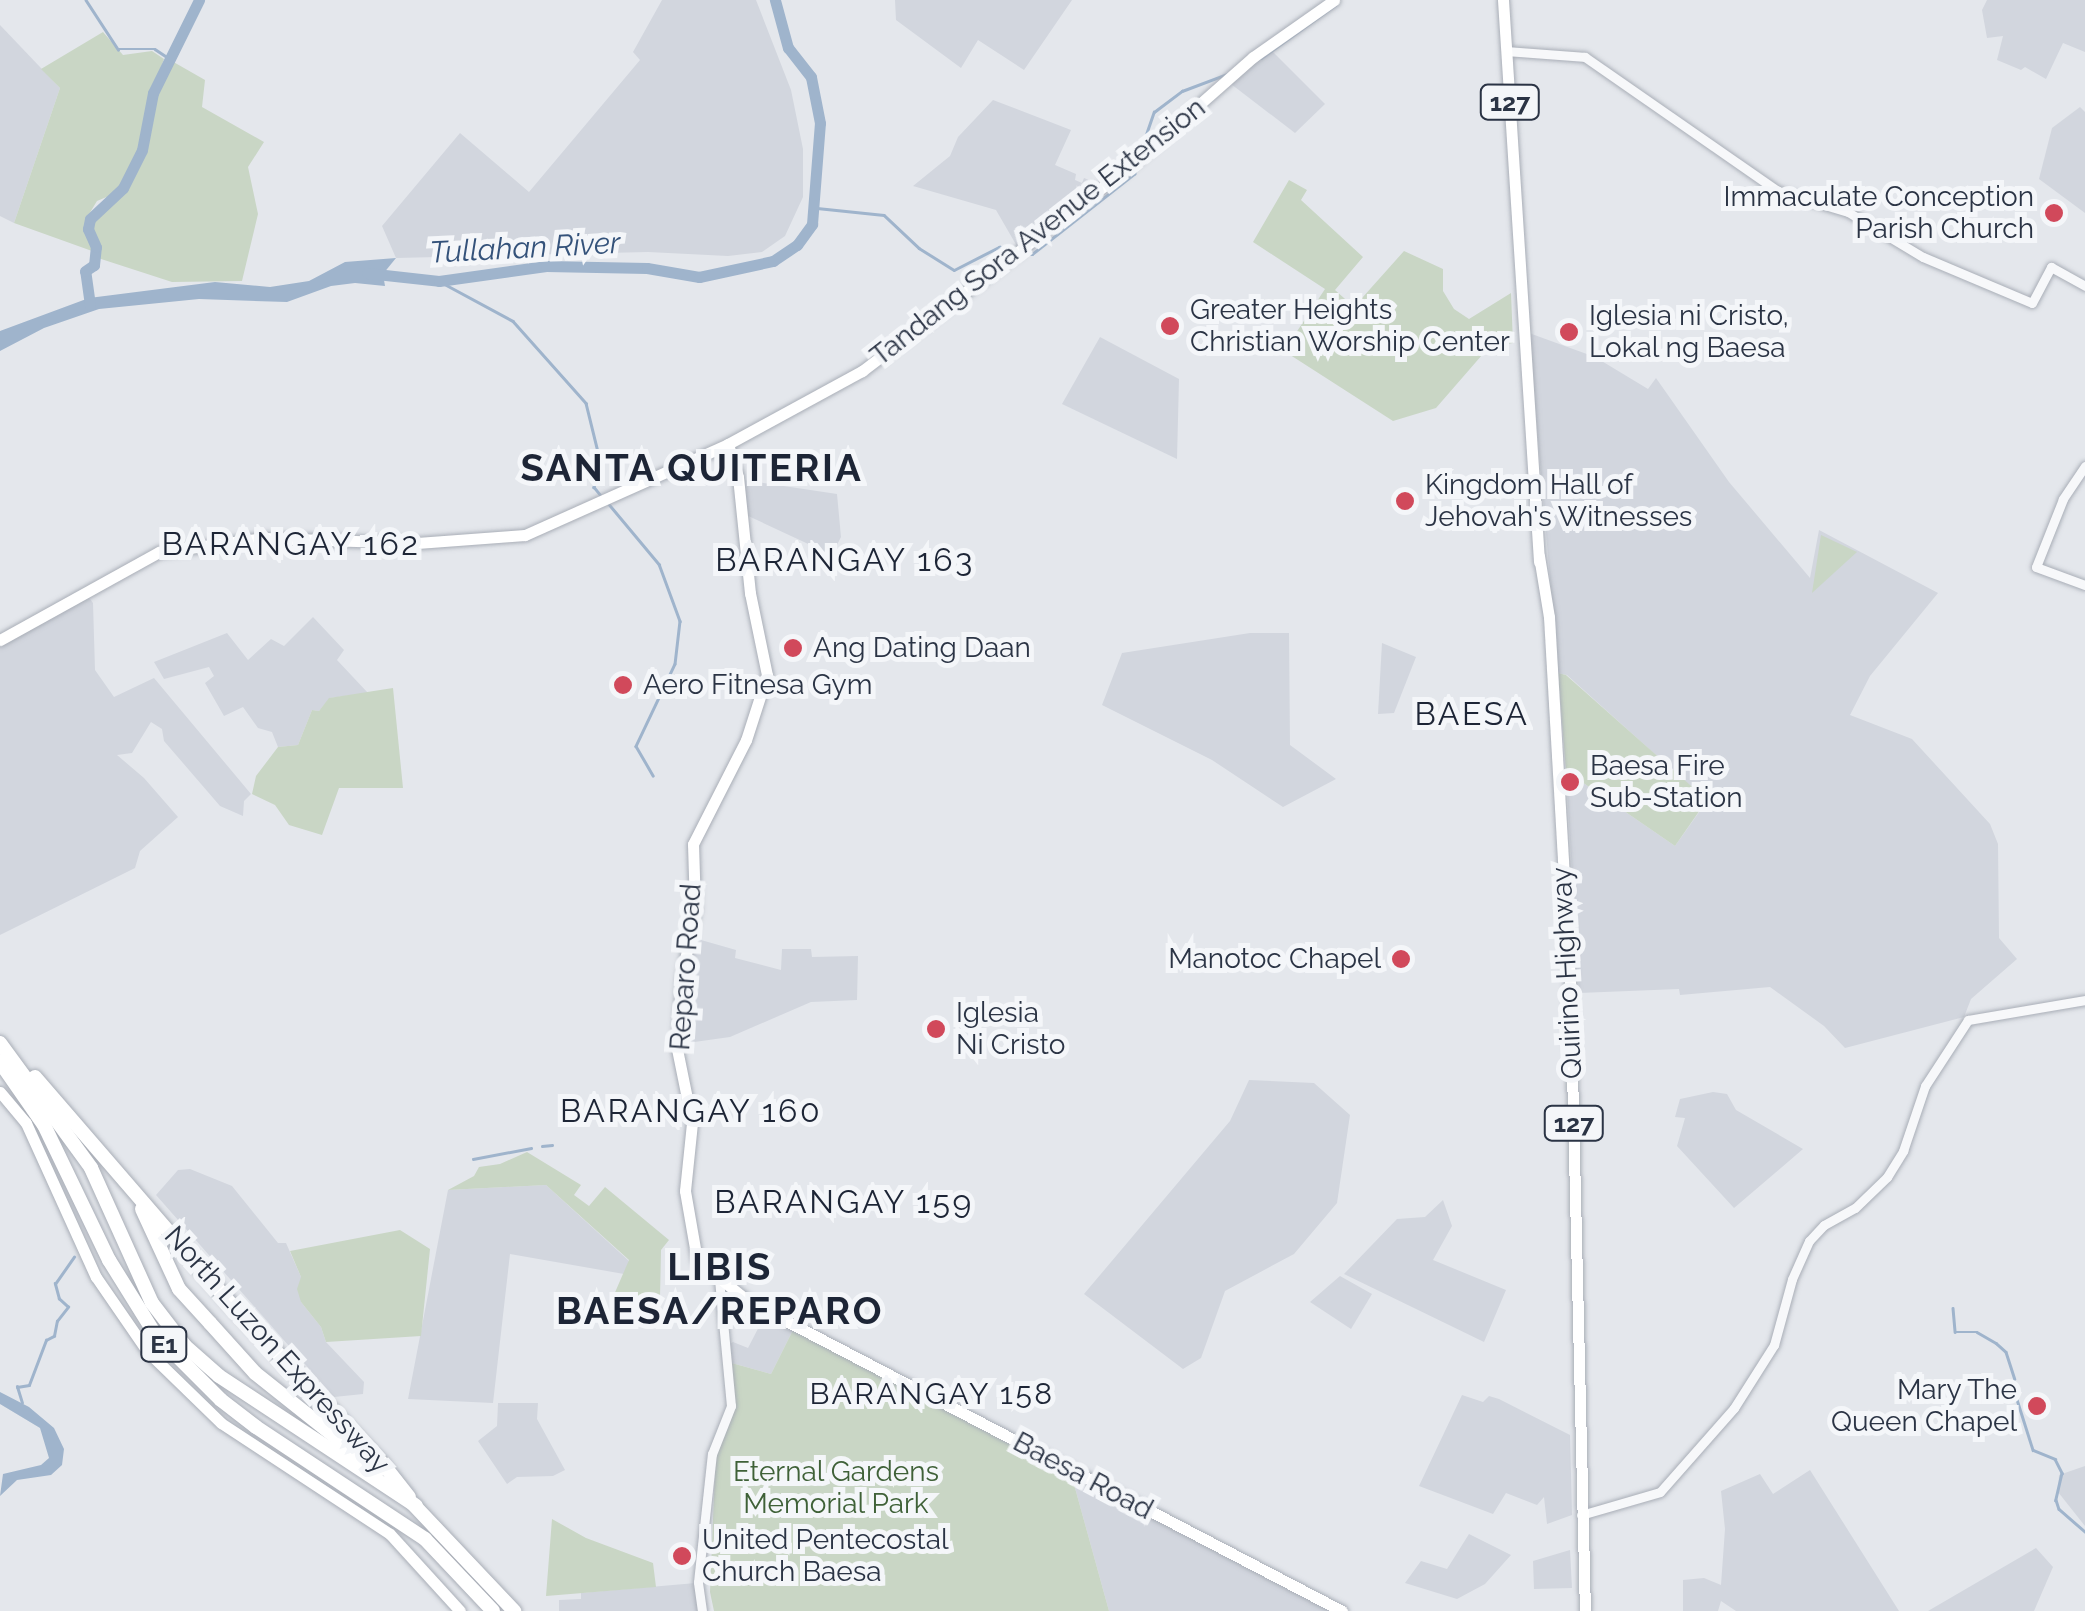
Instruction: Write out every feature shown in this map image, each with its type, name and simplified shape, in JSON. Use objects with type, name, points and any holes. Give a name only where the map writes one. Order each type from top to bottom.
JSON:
[{"type":"highway","name":"North Luzon Expressway","points":[[0,1040],[244,1319],[383,1464],[416,1506],[514,1611]]},
{"type":"highway","name":"North Luzon Expressway","points":[[0,1040],[91,1168],[152,1304],[186,1346],[219,1376],[416,1506]]},
{"type":"highway","name":"North Luzon Expressway","points":[[0,1062],[44,1125],[109,1260],[155,1334],[220,1400],[425,1539],[493,1611]]},
{"type":"highway","name":"North Luzon Expressway","points":[[136,1195],[179,1288],[210,1324],[255,1373],[416,1506]]},
{"type":"highway","points":[[425,1539],[483,1611]]},
{"type":"main road","name":"Tandang Sora Avenue Extension","points":[[0,640],[159,552],[252,539],[403,544],[525,536],[728,444],[862,371],[1126,170],[1281,35],[1334,0]]},
{"type":"main road","name":"Quirino Highway","points":[[1503,0],[1528,435],[1539,556],[1544,567],[1573,1064],[1585,1611]]},
{"type":"main road","name":"Reparo Road","points":[[719,1280],[696,1260],[688,1227],[684,1191],[692,1123],[677,1048],[682,975],[695,909],[694,844],[746,740],[767,675],[749,582],[738,477],[728,444]]},
{"type":"main road","points":[[0,1092],[26,1123],[96,1277],[147,1351],[221,1423],[390,1534],[460,1611]]},
{"type":"main road","name":"Baesa Road","points":[[719,1280],[790,1324],[1342,1611]]},
{"type":"street","points":[[1507,51],[1584,57],[1778,192],[1848,212],[1924,257],[2032,304],[2051,267],[2085,286]]},
{"type":"street","points":[[2085,466],[2063,500],[2036,567],[2085,585]]},
{"type":"street","points":[[1581,1515],[1660,1492],[1734,1408],[1774,1345],[1792,1279],[1809,1241],[1887,1178],[1903,1151],[1925,1086],[1968,1020],[2085,1000]]},
{"type":"street","name":"Reparo Road","points":[[702,1611],[698,1582],[712,1454],[732,1406],[719,1280]]},
{"type":"shaded area","points":[[662,0],[756,0],[791,90],[803,149],[803,197],[785,236],[762,252],[728,256],[648,252],[396,258],[382,226],[460,133],[529,192],[640,60],[633,52]]},
{"type":"shaded area","points":[[895,0],[1072,0],[1024,70],[978,40],[961,68],[896,20]]},
{"type":"shaded area","points":[[1987,0],[2085,0],[2085,52],[2063,43],[2046,79],[2025,67],[2021,70],[1997,60],[2003,36],[1987,38],[1982,10]]},
{"type":"shaded area","points":[[0,25],[60,88],[14,223],[0,216]]},
{"type":"shaded area","points":[[1270,49],[1325,104],[1295,133],[1231,84]]},
{"type":"shaded area","points":[[993,100],[1071,130],[1055,165],[1076,174],[1075,180],[1082,183],[1084,178],[1101,185],[1018,248],[996,210],[913,186],[950,156],[958,137]]},
{"type":"shaded area","points":[[2080,107],[2085,112],[2085,213],[2039,179],[2052,128]]},
{"type":"shaded area","points":[[1529,333],[1595,357],[1648,389],[1656,378],[1729,482],[1810,578],[1819,530],[1938,593],[1870,676],[1850,715],[1912,739],[1990,824],[1998,844],[1999,938],[2017,959],[1971,999],[1964,1017],[1845,1048],[1824,1026],[1770,987],[1680,995],[1679,989],[1579,993],[1566,771],[1675,846],[1707,801],[1567,675],[1558,673]]},
{"type":"shaded area","points":[[1100,337],[1179,379],[1177,459],[1062,404]]},
{"type":"shaded area","points":[[744,480],[837,494],[841,537],[832,555],[744,514]]},
{"type":"shaded area","points":[[87,595],[93,603],[95,670],[114,697],[154,678],[251,794],[244,801],[243,816],[220,806],[164,741],[162,729],[151,722],[132,753],[117,755],[144,778],[178,817],[140,851],[135,868],[0,935],[0,646]]},
{"type":"shaded area","points":[[313,617],[344,650],[337,660],[368,693],[330,698],[319,711],[312,710],[298,745],[278,747],[272,732],[258,728],[243,707],[224,716],[205,683],[214,676],[209,667],[164,679],[154,662],[227,633],[248,660],[271,639],[284,646]]},
{"type":"shaded area","points":[[1250,633],[1289,633],[1290,745],[1336,779],[1283,807],[1212,760],[1102,705],[1122,653]]},
{"type":"shaded area","points":[[1382,643],[1416,657],[1394,713],[1378,714]]},
{"type":"shaded area","points":[[694,938],[736,950],[735,958],[781,970],[782,949],[811,949],[812,957],[858,956],[857,1000],[811,1002],[730,1037],[680,1044]]},
{"type":"shaded area","points":[[1249,1080],[1314,1083],[1350,1115],[1337,1203],[1294,1254],[1225,1291],[1201,1358],[1183,1369],[1084,1294],[1230,1121]]},
{"type":"shaded area","points":[[1713,1092],[1727,1094],[1736,1110],[1803,1149],[1734,1208],[1677,1146],[1685,1118],[1675,1117],[1680,1099]]},
{"type":"shaded area","points":[[190,1169],[232,1186],[278,1243],[286,1243],[301,1277],[301,1302],[321,1327],[326,1342],[364,1382],[363,1394],[334,1397],[156,1195],[178,1170]]},
{"type":"shaded area","points":[[546,1185],[629,1261],[624,1274],[510,1254],[493,1403],[408,1399],[448,1190]]},
{"type":"shaded area","points":[[1443,1200],[1452,1226],[1433,1260],[1506,1290],[1484,1342],[1344,1274],[1397,1219],[1425,1217]]},
{"type":"shaded area","points":[[1340,1276],[1372,1294],[1351,1329],[1310,1302]]},
{"type":"shaded area","points":[[765,1315],[793,1330],[771,1374],[728,1362],[728,1345],[733,1342],[748,1348]]},
{"type":"shaded area","points":[[1462,1395],[1483,1402],[1489,1396],[1499,1399],[1570,1435],[1572,1515],[1547,1524],[1544,1497],[1537,1505],[1506,1493],[1493,1514],[1419,1486]]},
{"type":"shaded area","points":[[498,1403],[538,1403],[537,1419],[565,1470],[553,1476],[517,1477],[507,1484],[478,1441],[497,1426]]},
{"type":"shaded area","points":[[2085,1466],[2085,1526],[2058,1492],[2059,1475]]},
{"type":"shaded area","points":[[1810,1470],[1899,1611],[1736,1611],[1721,1601],[1718,1611],[1683,1611],[1683,1580],[1704,1578],[1721,1585],[1725,1529],[1721,1491],[1760,1474],[1773,1494]]},
{"type":"shaded area","points":[[1072,1477],[1333,1611],[1109,1611]]},
{"type":"shaded area","points":[[1469,1534],[1511,1555],[1485,1584],[1457,1599],[1405,1583],[1421,1561],[1447,1569]]},
{"type":"shaded area","points":[[2036,1548],[2053,1567],[2034,1611],[1928,1611]]},
{"type":"shaded area","points":[[1570,1550],[1572,1588],[1534,1589],[1533,1561]]},
{"type":"shaded area","points":[[696,1583],[700,1611],[559,1611],[559,1600],[581,1599],[581,1593]]},
{"type":"green space","points":[[103,32],[123,55],[152,51],[164,59],[148,102],[142,148],[116,193],[97,201],[86,219],[92,251],[14,223],[60,88],[41,69]]},
{"type":"green space","points":[[170,60],[205,80],[202,107],[264,142],[248,167],[258,214],[242,281],[172,282],[98,258],[92,220],[102,206],[125,190],[145,155],[154,98]]},
{"type":"green space","points":[[1289,180],[1307,190],[1301,200],[1363,257],[1335,290],[1354,307],[1404,251],[1443,269],[1443,291],[1454,309],[1469,319],[1511,293],[1513,343],[1489,347],[1436,408],[1393,421],[1284,351],[1325,289],[1253,242]]},
{"type":"green space","points":[[1821,535],[1857,552],[1812,593]]},
{"type":"green space","points":[[1558,673],[1566,675],[1707,800],[1675,846],[1566,771]]},
{"type":"green space","points":[[393,688],[403,788],[339,788],[322,835],[289,825],[275,805],[252,794],[256,776],[278,747],[298,745],[312,710],[319,711],[329,698]]},
{"type":"green space","points":[[527,1152],[581,1185],[574,1195],[589,1206],[605,1187],[669,1240],[661,1250],[660,1298],[627,1300],[625,1309],[610,1304],[629,1260],[546,1185],[448,1190],[474,1176],[479,1167],[500,1164]]},
{"type":"green space","points":[[400,1230],[430,1249],[421,1336],[326,1342],[321,1327],[301,1302],[297,1289],[301,1277],[290,1251]]},
{"type":"green space","name":"Eternal Gardens Memorial Park","points":[[793,1330],[1072,1477],[1109,1611],[714,1611],[710,1592],[716,1447],[734,1407],[728,1362],[771,1374]]},
{"type":"green space","points":[[552,1519],[586,1538],[653,1563],[656,1587],[546,1596]]},
{"type":"water","points":[[396,258],[383,274],[385,286],[331,286],[287,302],[199,299],[99,309],[44,328],[0,351],[0,331],[89,298],[215,282],[270,287],[309,281],[345,262]]},
{"type":"water","points":[[0,1392],[29,1407],[54,1428],[64,1449],[62,1465],[51,1475],[17,1480],[0,1496],[3,1474],[41,1465],[49,1458],[40,1428],[0,1404]]},
{"type":"waterway","points":[[86,0],[118,49],[155,49],[167,57]]},
{"type":"waterway","points":[[90,305],[85,271],[94,265],[96,247],[88,229],[90,219],[123,188],[142,150],[153,93],[199,0]]},
{"type":"waterway","name":"Tullahan River","points":[[367,273],[439,281],[546,266],[647,268],[699,277],[773,261],[797,245],[812,224],[820,123],[811,77],[788,48],[775,0]]},
{"type":"waterway","points":[[1261,58],[1335,5]]},
{"type":"waterway","points":[[1141,149],[1154,112],[1182,91],[1227,74]]},
{"type":"waterway","points":[[1027,253],[1032,254],[1134,174],[1136,167]]},
{"type":"waterway","points":[[817,208],[884,215],[919,248],[954,270],[999,247],[1014,250]]},
{"type":"waterway","points":[[439,281],[513,321],[586,403],[602,468],[594,487],[602,497]]},
{"type":"waterway","points":[[608,503],[659,564],[680,621],[675,664],[636,746],[653,775]]},
{"type":"waterway","points":[[542,1146],[552,1145]]},
{"type":"waterway","points":[[473,1159],[531,1148]]},
{"type":"waterway","points":[[22,1403],[17,1387],[29,1385],[46,1340],[54,1336],[57,1321],[68,1307],[59,1299],[55,1284],[74,1257]]},
{"type":"waterway","points":[[1953,1308],[1955,1332],[1977,1332],[1996,1343],[2006,1352],[2015,1379]]},
{"type":"waterway","points":[[2014,1390],[2033,1450],[2055,1459],[2062,1473],[2056,1500],[2059,1509],[2085,1532]]},
{"type":"place","name":"Immaculate Conception Parish Church","points":[[2054,213]]},
{"type":"place","name":"Greater Heights Christian Worship Center","points":[[1170,326]]},
{"type":"place","name":"Iglesia ni Cristo, Lokal ng Baesa","points":[[1569,332]]},
{"type":"place","name":"Kingdom Hall of Jehovah's Witnesses","points":[[1405,501]]},
{"type":"place","name":"Ang Dating Daan","points":[[793,648]]},
{"type":"place","name":"Aero Fitnesa Gym","points":[[623,685]]},
{"type":"place","name":"Baesa Fire Sub-Station","points":[[1570,782]]},
{"type":"place","name":"Manotoc Chapel","points":[[1401,959]]},
{"type":"place","name":"Iglesia Ni Cristo","points":[[936,1029]]},
{"type":"place","name":"Mary The Queen Chapel","points":[[2037,1406]]},
{"type":"place","name":"United Pentecostal Church Baesa","points":[[682,1556]]},
{"type":"district","name":"SANTA QUITERIA","points":[[692,468]]},
{"type":"district","name":"BARANGAY 162","points":[[291,544]]},
{"type":"district","name":"BARANGAY 163","points":[[845,560]]},
{"type":"district","name":"BAESA","points":[[1472,714]]},
{"type":"district","name":"BARANGAY 160","points":[[691,1111]]},
{"type":"district","name":"BARANGAY 159","points":[[844,1202]]},
{"type":"district","name":"LIBIS BAESA/REPARO","points":[[720,1289]]},
{"type":"district","name":"BARANGAY 158","points":[[932,1394]]}]
